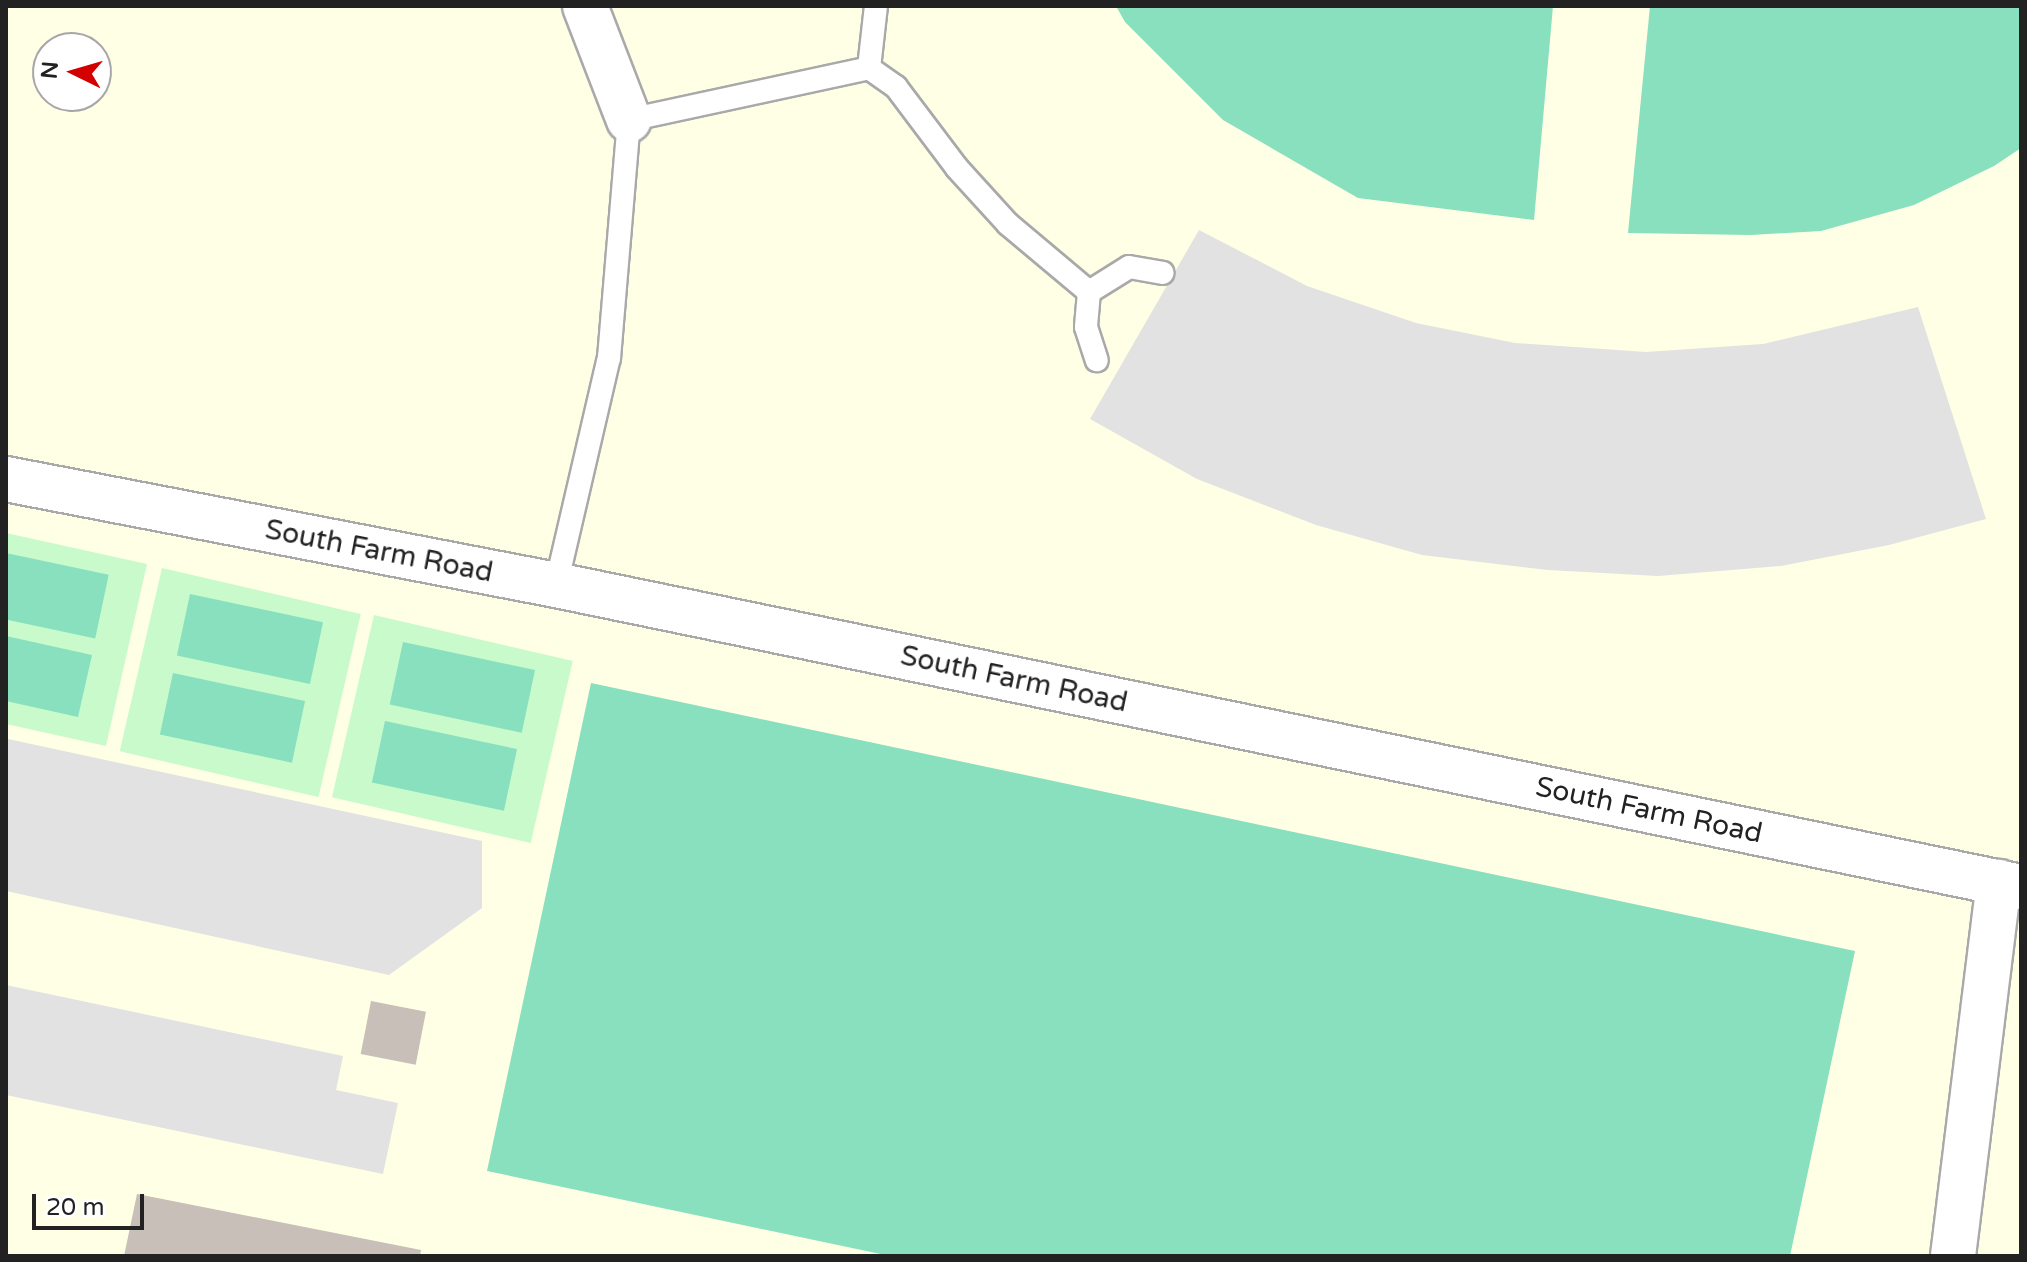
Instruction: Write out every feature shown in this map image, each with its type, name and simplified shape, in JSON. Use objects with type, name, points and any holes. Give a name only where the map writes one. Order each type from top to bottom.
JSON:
[{"type":"street","points":[[585,6],[629,120]]},
{"type":"street","name":"South Farm Road","points":[[6,479],[556,585],[2010,884]]},
{"type":"street","points":[[1953,1256],[2010,884]]},
{"type":"lane","points":[[869,68],[876,6]]},
{"type":"lane","points":[[556,585],[609,358],[629,120],[869,68],[896,87],[957,168],[1008,224],[1089,292]]},
{"type":"lane","points":[[1089,292],[1129,267],[1162,273]]},
{"type":"lane","points":[[1089,292],[1086,327],[1097,360]]},
{"type":"shaded area","points":[[6,6],[2021,6],[2021,1256],[6,1256]]},
{"type":"shaded area","points":[[1199,230],[1307,286],[1416,323],[1515,343],[1646,352],[1763,344],[1918,307],[1986,519],[1889,545],[1781,566],[1658,576],[1548,570],[1422,555],[1316,525],[1197,479],[1090,419]]},
{"type":"shaded area","points":[[8,739],[482,841],[482,908],[389,975],[6,891]]},
{"type":"shaded area","points":[[6,985],[343,1056],[336,1090],[398,1103],[383,1174],[6,1095]]},
{"type":"green space","points":[[1116,6],[1553,6],[1534,220],[1358,198],[1223,120],[1125,22]]},
{"type":"green space","points":[[1650,6],[2021,6],[2021,148],[1994,166],[1914,205],[1821,231],[1751,235],[1628,233]]},
{"type":"green space","points":[[6,533],[147,564],[106,746],[6,724]]},
{"type":"green space","points":[[6,553],[109,575],[95,638],[6,619]]},
{"type":"green space","points":[[162,568],[361,614],[318,797],[120,751]]},
{"type":"green space","points":[[190,594],[323,622],[310,684],[177,656]]},
{"type":"green space","points":[[374,615],[573,661],[531,843],[332,797]]},
{"type":"green space","points":[[6,636],[92,655],[78,717],[6,701]]},
{"type":"green space","points":[[403,642],[535,670],[522,733],[390,705]]},
{"type":"green space","points":[[173,673],[305,701],[292,763],[160,735]]},
{"type":"green space","points":[[591,683],[1855,951],[1790,1256],[890,1256],[487,1171]]},
{"type":"green space","points":[[385,721],[517,749],[504,811],[372,783]]},
{"type":"building","points":[[371,1001],[426,1012],[416,1065],[361,1054]]},
{"type":"building","points":[[137,1194],[421,1250],[420,1256],[124,1256]]}]
